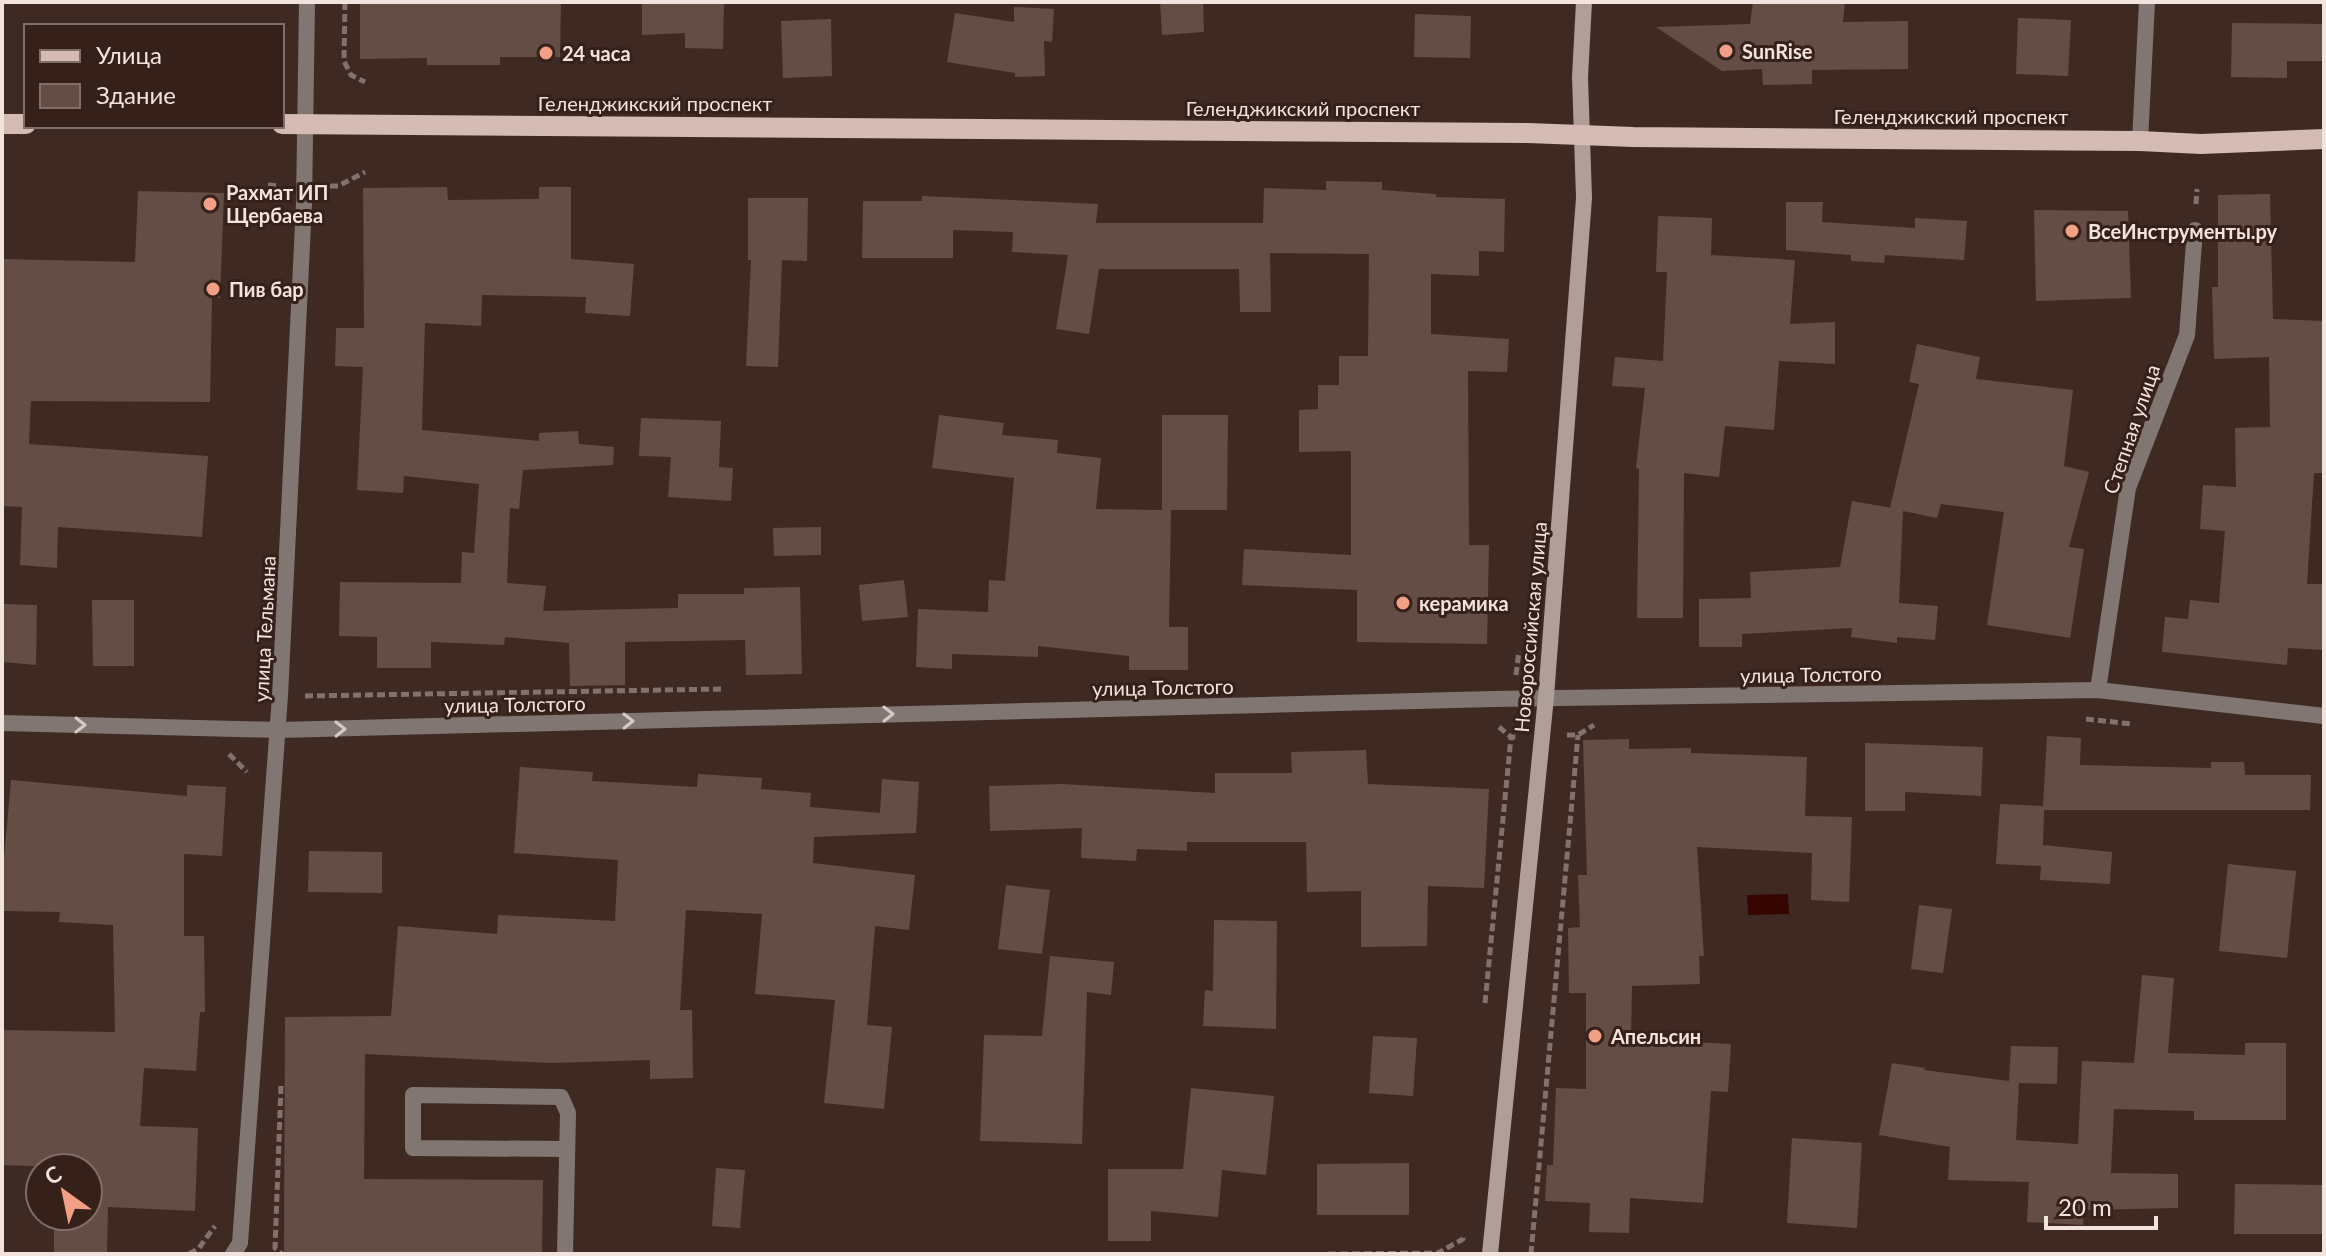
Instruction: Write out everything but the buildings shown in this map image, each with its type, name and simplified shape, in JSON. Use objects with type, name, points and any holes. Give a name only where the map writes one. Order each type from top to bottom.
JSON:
[{"type":"main road","points":[[2,124],[24,124]]},
{"type":"main road","name":"Геленджикский проспект","points":[[284,124],[1512,133],[2201,144],[2324,139]]},
{"type":"street","name":"улица Тельмана","points":[[233,1254],[240,1243],[279,730],[304,204],[307,2]]},
{"type":"street","name":"Новороссийская улица","points":[[1490,1254],[1546,697],[1584,198],[1580,77],[1584,2]]},
{"type":"street","points":[[2140,141],[2147,2]]},
{"type":"street","name":"Степная улица","points":[[2098,690],[2128,488],[2187,335],[2195,230]]},
{"type":"street","name":"улица Толстого","points":[[2,723],[279,730],[1546,697],[2098,690],[2324,716]]},
{"type":"street","points":[[565,1254],[568,1113],[561,1097],[413,1095],[413,1148],[567,1149]]},
{"type":"path","points":[[345,2],[344,61],[351,75],[365,82]]},
{"type":"path","points":[[1531,1254],[1578,735]]},
{"type":"path","points":[[1485,1003],[1511,737]]},
{"type":"path","points":[[1328,1254],[1438,1254],[1463,1239],[1465,1223]]},
{"type":"shaded area","points":[[1788,894],[1789,914],[1748,915],[1747,895]]},
{"type":"place","name":"SunRise","points":[[1726,51]]},
{"type":"place","name":"24 часа","points":[[546,53]]},
{"type":"place","name":"Рахмат ИП Щербаева","points":[[210,204]]},
{"type":"place","name":"ВсеИнструменты.ру","points":[[2072,231]]},
{"type":"place","name":"Пив бар","points":[[213,289]]},
{"type":"place","name":"керамика","points":[[1403,603]]},
{"type":"place","name":"Апельсин","points":[[1595,1036]]}]
